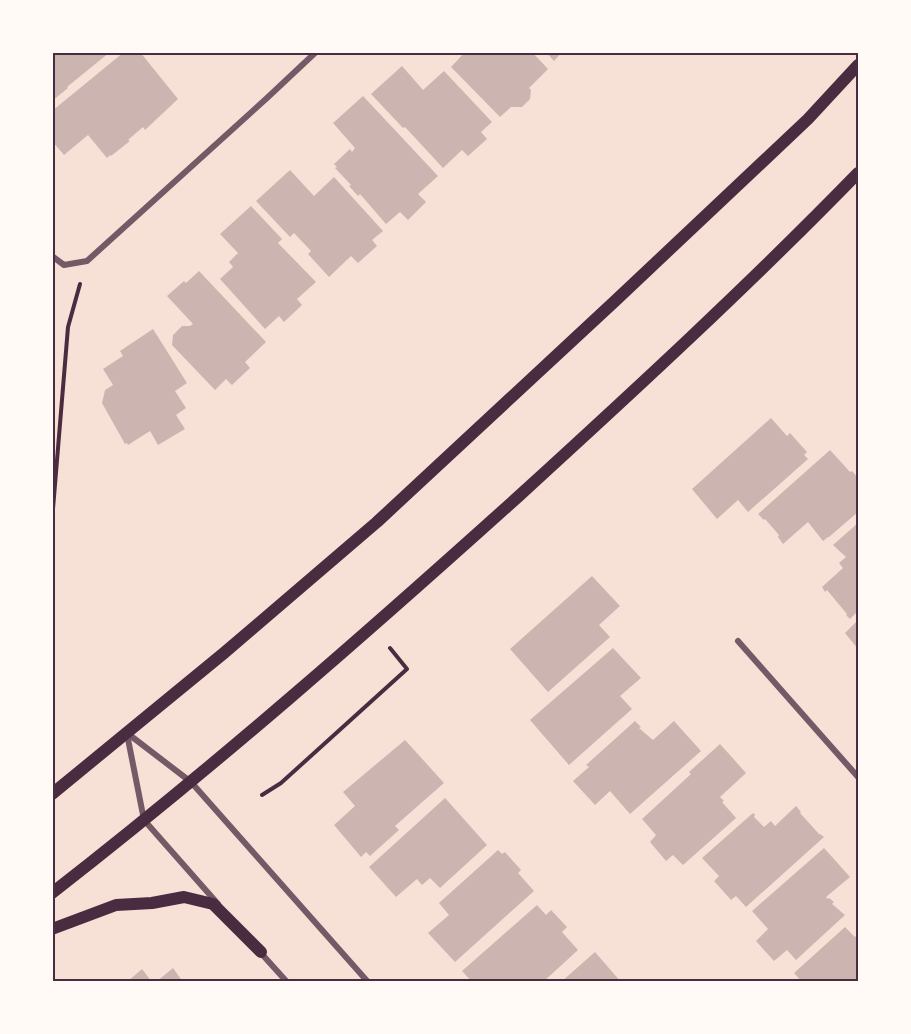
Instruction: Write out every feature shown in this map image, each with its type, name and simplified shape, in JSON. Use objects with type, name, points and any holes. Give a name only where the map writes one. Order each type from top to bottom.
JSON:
[{"type":"main road","points":[[52,794],[233,645],[385,514],[808,119],[858,65]]},
{"type":"main road","points":[[52,893],[144,820],[333,662],[460,549],[638,387],[815,218],[858,173]]},
{"type":"main road","points":[[52,928],[116,905],[152,903],[184,897],[213,904],[261,952]]},
{"type":"street","points":[[52,256],[64,265],[87,261],[316,52]]},
{"type":"street","points":[[738,641],[858,777]]},
{"type":"street","points":[[126,733],[190,782],[368,981]]},
{"type":"street","points":[[126,733],[144,820],[287,981]]},
{"type":"path","points":[[52,521],[68,327],[87,261]]},
{"type":"path","points":[[262,795],[281,783],[407,669],[390,648]]},
{"type":"building","points":[[52,52],[110,52],[52,101]]},
{"type":"building","points":[[124,52],[140,52],[178,99],[145,130],[143,127],[128,140],[130,141],[107,158],[88,135],[64,155],[52,141],[52,111]]},
{"type":"building","points":[[465,52],[532,52],[548,69],[529,88],[531,90],[530,99],[522,107],[511,107],[500,117],[451,67]]},
{"type":"building","points":[[546,52],[562,52],[554,61]]},
{"type":"building","points":[[402,66],[423,90],[444,71],[492,122],[481,132],[487,139],[468,156],[462,150],[443,168],[371,94]]},
{"type":"building","points":[[363,96],[438,176],[418,194],[426,202],[408,220],[400,212],[386,224],[360,194],[358,196],[335,168],[337,167],[334,164],[350,149],[352,152],[355,148],[333,123]]},
{"type":"building","points":[[290,170],[314,196],[334,177],[383,231],[372,240],[377,246],[358,263],[351,256],[329,277],[308,254],[311,251],[294,233],[290,237],[256,201]]},
{"type":"building","points":[[251,206],[282,239],[278,243],[316,282],[297,299],[302,305],[284,322],[279,316],[265,329],[220,279],[233,267],[229,262],[238,253],[220,234]]},
{"type":"building","points":[[199,271],[266,342],[245,362],[250,368],[232,385],[226,379],[215,390],[172,345],[173,335],[182,326],[193,324],[167,296]]},
{"type":"building","points":[[153,329],[187,383],[175,391],[186,408],[176,415],[185,429],[158,445],[150,431],[128,445],[125,444],[102,403],[105,390],[113,385],[103,369],[123,356],[120,351]]},
{"type":"building","points":[[771,418],[787,436],[790,433],[807,452],[804,455],[808,459],[748,512],[738,500],[717,519],[692,489]]},
{"type":"building","points":[[830,450],[858,478],[858,512],[823,541],[808,522],[783,544],[779,535],[758,514]]},
{"type":"building","points":[[858,523],[858,611],[850,619],[822,587],[843,568],[839,563],[846,557],[833,545]]},
{"type":"building","points":[[592,576],[620,606],[599,625],[610,637],[548,692],[510,649]]},
{"type":"building","points":[[858,620],[858,649],[845,633]]},
{"type":"building","points":[[613,648],[641,678],[620,696],[632,709],[569,765],[530,720]]},
{"type":"building","points":[[635,721],[641,727],[639,728],[653,740],[674,721],[701,751],[630,814],[610,791],[595,805],[573,781],[589,767],[586,765]]},
{"type":"building","points":[[405,740],[444,783],[395,826],[399,830],[370,856],[366,852],[361,857],[334,825],[355,806],[343,792]]},
{"type":"building","points":[[720,744],[746,773],[720,797],[736,818],[683,865],[673,855],[666,861],[650,842],[656,835],[642,819]]},
{"type":"building","points":[[445,798],[487,845],[440,888],[430,878],[422,885],[417,879],[396,897],[369,867]]},
{"type":"building","points":[[796,806],[824,837],[746,907],[736,896],[731,900],[714,881],[719,876],[702,858],[753,813],[764,827],[771,821],[775,826]]},
{"type":"building","points":[[824,848],[850,877],[826,897],[834,902],[832,904],[845,915],[796,960],[787,950],[774,961],[756,941],[768,929],[752,911]]},
{"type":"building","points":[[498,850],[502,854],[505,852],[521,870],[518,873],[534,891],[455,962],[428,933],[449,915],[439,903]]},
{"type":"building","points":[[537,905],[546,915],[551,910],[567,927],[562,932],[578,950],[543,982],[472,982],[462,971]]},
{"type":"building","points":[[845,927],[855,937],[858,934],[858,982],[802,982],[794,973]]},
{"type":"building","points":[[595,952],[621,982],[561,982]]},
{"type":"building","points":[[173,968],[183,982],[156,982]]},
{"type":"building","points":[[142,969],[152,982],[127,982]]}]
